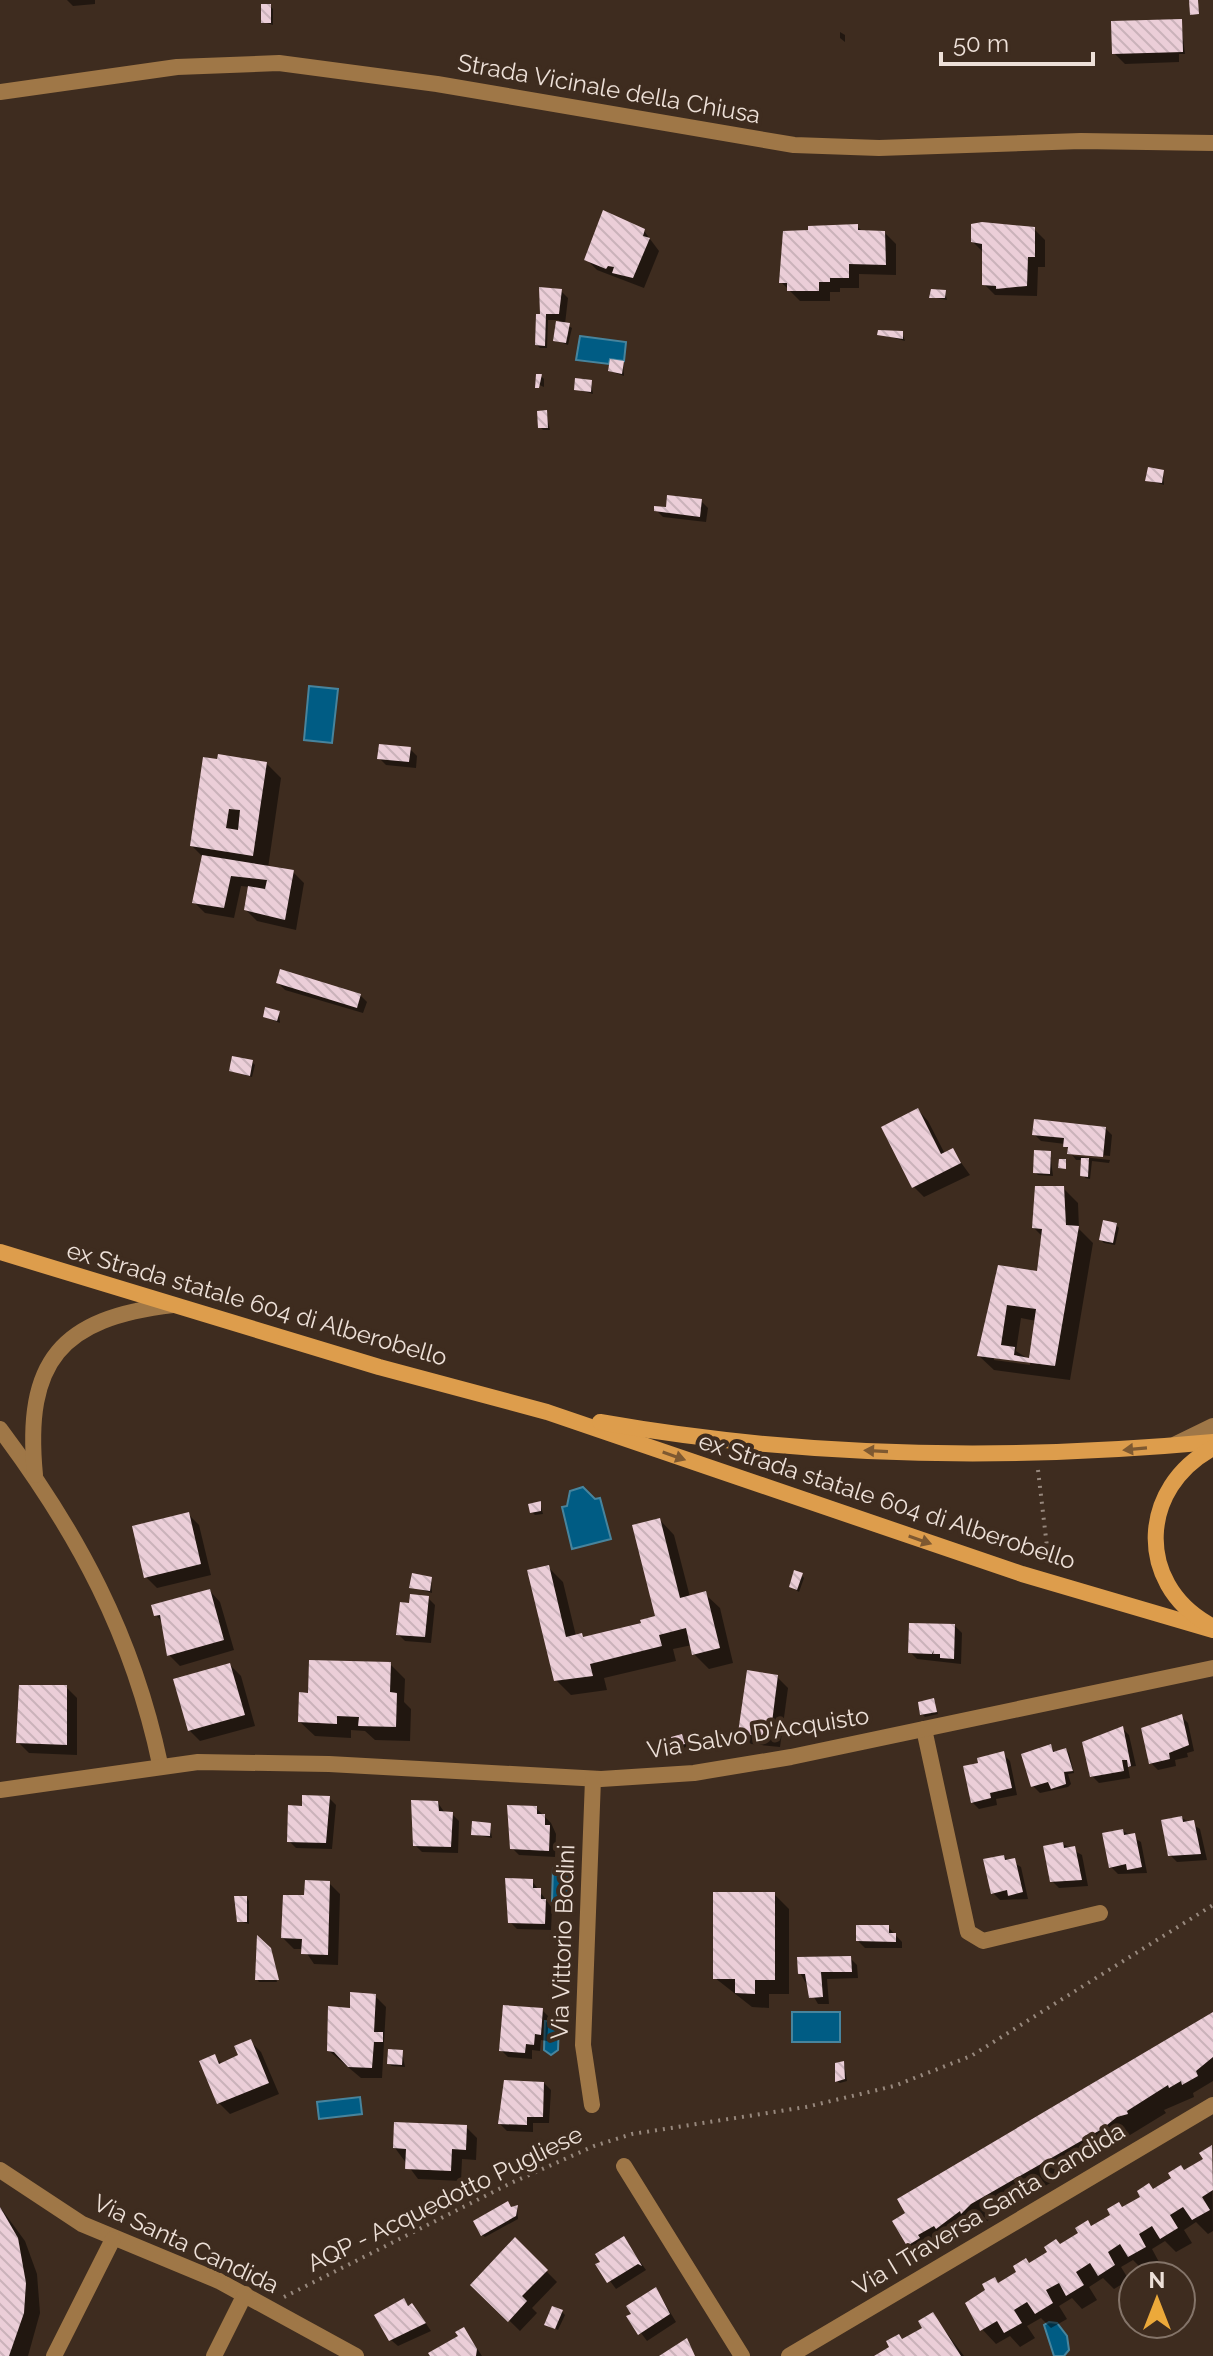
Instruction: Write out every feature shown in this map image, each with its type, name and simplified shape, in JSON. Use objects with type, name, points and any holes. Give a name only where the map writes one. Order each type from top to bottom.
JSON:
[{"type":"main road","name":"ex Strada statale 604 di Alberobello","points":[[0,1252],[547,1412],[1047,1582],[1213,1628]]},
{"type":"main road","name":"ex Strada statale 604 di Alberobello","points":[[547,1412],[664,1433],[798,1447],[1036,1455],[1213,1442]]},
{"type":"main road","points":[[1213,1448],[1186,1468],[1164,1493],[1154,1531],[1158,1558],[1169,1584],[1185,1606],[1213,1628]]},
{"type":"street","name":"Strada Vicinale della Chiusa","points":[[0,92],[177,67],[279,63],[437,84],[794,145],[879,148],[1081,141],[1213,143]]},
{"type":"street","points":[[36,1478],[35,1410],[40,1387],[56,1353],[73,1336],[100,1319],[130,1310],[174,1305]]},
{"type":"street","points":[[1175,1445],[1213,1426]]},
{"type":"street","points":[[0,1429],[36,1478],[91,1566],[145,1699],[160,1764]]},
{"type":"street","name":"Via Salvo D'Acquisto","points":[[0,1790],[160,1764],[225,1761],[593,1779],[694,1773],[791,1757],[1213,1668]]},
{"type":"street","points":[[924,1729],[968,1932],[983,1941],[1100,1913]]},
{"type":"street","name":"Via Vittorio Bodini","points":[[592,2105],[583,2045],[593,1779]]},
{"type":"street","name":"Via I Traversa Santa Candida","points":[[789,2356],[1213,2105]]},
{"type":"street","points":[[624,2166],[742,2356]]},
{"type":"street","name":"Via Santa Candida","points":[[0,2170],[49,2205],[113,2239],[245,2294],[356,2356]]},
{"type":"street","points":[[54,2356],[113,2239]]},
{"type":"street","points":[[214,2356],[245,2294]]},
{"type":"path","points":[[1036,1455],[1049,1562],[1047,1582]]},
{"type":"path","name":"AQP - Acquedotto Pugliese","points":[[268,2307],[497,2190],[594,2146],[632,2134],[727,2116],[806,2107],[894,2086],[971,2056],[1213,1905]]},
{"type":"water","points":[[580,336],[626,342],[624,361],[610,359],[609,364],[576,360]]},
{"type":"water","points":[[309,686],[338,689],[332,743],[304,740]]},
{"type":"water","points":[[583,1487],[595,1499],[600,1498],[611,1539],[572,1549],[562,1507],[567,1506],[570,1491]]},
{"type":"water","points":[[553,1868],[569,1868],[568,1902],[552,1901]]},
{"type":"water","points":[[792,2012],[840,2012],[840,2042],[792,2042]]},
{"type":"water","points":[[545,2021],[559,2022],[558,2050],[551,2055],[544,2050]]},
{"type":"water","points":[[360,2097],[362,2114],[319,2119],[317,2102]]},
{"type":"water","points":[[1057,2323],[1067,2336],[1069,2350],[1064,2356],[1054,2356],[1044,2325]]},
{"type":"building","points":[[1189,0],[1198,0],[1199,14],[1190,15]]},
{"type":"building","points":[[261,4],[271,4],[271,23],[261,23]]},
{"type":"building","points":[[1182,19],[1183,52],[1112,54],[1111,21]]},
{"type":"building","points":[[603,210],[645,229],[643,236],[650,238],[633,278],[612,273],[614,267],[608,266],[606,269],[584,260]]},
{"type":"building","points":[[982,222],[1035,227],[1035,257],[1028,257],[1027,286],[996,289],[996,286],[982,285],[982,244],[971,242],[971,224]]},
{"type":"building","points":[[858,224],[858,230],[885,231],[886,265],[849,264],[849,278],[830,278],[830,282],[819,282],[819,291],[787,291],[787,283],[779,283],[783,231],[808,230],[808,226]]},
{"type":"building","points":[[539,287],[562,289],[559,314],[546,314],[545,346],[535,345],[536,314],[540,314]]},
{"type":"building","points":[[931,289],[946,290],[945,298],[929,298]]},
{"type":"building","points":[[556,321],[570,323],[566,343],[553,341]]},
{"type":"building","points":[[878,330],[903,331],[903,339],[877,335]]},
{"type":"building","points":[[610,359],[624,361],[622,374],[608,371]]},
{"type":"building","points":[[536,374],[542,374],[539,388],[535,388]]},
{"type":"building","points":[[575,378],[592,380],[591,392],[574,390]]},
{"type":"building","points":[[547,410],[548,428],[538,428],[537,411]]},
{"type":"building","points":[[1148,467],[1164,470],[1162,483],[1145,481]]},
{"type":"building","points":[[667,495],[702,499],[700,517],[654,511],[654,506],[666,507]]},
{"type":"building","points":[[379,744],[411,747],[409,762],[377,759]]},
{"type":"building","points":[[218,754],[267,762],[253,856],[190,846],[203,757],[217,759]],"holes":[[[229,809],[240,810],[238,830],[226,828]]]},
{"type":"building","points":[[202,855],[294,870],[285,920],[244,910],[248,886],[265,889],[267,880],[231,876],[224,908],[192,903]]},
{"type":"building","points":[[280,969],[361,994],[357,1008],[276,983]]},
{"type":"building","points":[[265,1007],[280,1011],[277,1021],[263,1017]]},
{"type":"building","points":[[232,1056],[253,1060],[250,1076],[229,1071]]},
{"type":"building","points":[[918,1108],[941,1154],[953,1148],[961,1163],[912,1188],[881,1127]]},
{"type":"building","points":[[1034,1119],[1106,1127],[1103,1157],[1067,1154],[1068,1147],[1063,1147],[1064,1138],[1032,1135]]},
{"type":"building","points":[[1034,1150],[1051,1151],[1050,1174],[1033,1173]]},
{"type":"building","points":[[1081,1158],[1089,1158],[1088,1177],[1080,1176]]},
{"type":"building","points":[[1059,1159],[1066,1159],[1066,1169],[1058,1168]]},
{"type":"building","points":[[1035,1186],[1064,1186],[1066,1225],[1079,1226],[1055,1366],[977,1356],[998,1265],[1037,1271],[1042,1229],[1032,1228]],"holes":[[[1007,1305],[1036,1309],[1029,1358],[1014,1355],[1015,1347],[1001,1345]]]},
{"type":"building","points":[[1103,1220],[1117,1223],[1113,1243],[1099,1240]]},
{"type":"building","points":[[541,1501],[541,1511],[530,1513],[528,1504]]},
{"type":"building","points":[[189,1512],[201,1564],[144,1578],[132,1526]]},
{"type":"building","points":[[660,1518],[680,1598],[706,1591],[720,1648],[692,1655],[686,1628],[659,1635],[662,1646],[590,1664],[593,1676],[554,1681],[527,1570],[549,1565],[566,1637],[582,1633],[583,1637],[641,1623],[640,1620],[655,1616],[632,1525]]},
{"type":"building","points":[[794,1570],[803,1573],[797,1590],[789,1587]]},
{"type":"building","points":[[412,1573],[432,1577],[430,1591],[409,1588]]},
{"type":"building","points":[[210,1589],[224,1640],[167,1656],[160,1615],[154,1616],[151,1605]]},
{"type":"building","points":[[410,1594],[429,1596],[425,1637],[396,1635],[400,1602],[409,1603]]},
{"type":"building","points":[[909,1623],[955,1624],[954,1659],[940,1658],[940,1654],[933,1654],[934,1650],[932,1654],[908,1653]]},
{"type":"building","points":[[309,1660],[391,1662],[390,1692],[397,1693],[396,1727],[358,1726],[359,1717],[337,1716],[337,1724],[298,1722],[299,1692],[308,1693]]},
{"type":"building","points":[[230,1663],[245,1715],[188,1731],[173,1679]]},
{"type":"building","points":[[747,1670],[778,1675],[770,1738],[738,1733]]},
{"type":"building","points":[[19,1685],[67,1685],[67,1745],[16,1743]]},
{"type":"building","points":[[934,1698],[937,1712],[920,1715],[918,1702]]},
{"type":"building","points":[[1182,1714],[1189,1745],[1169,1753],[1170,1759],[1149,1764],[1141,1728]]},
{"type":"building","points":[[1123,1726],[1131,1766],[1128,1767],[1127,1760],[1122,1760],[1124,1771],[1090,1777],[1082,1742]]},
{"type":"building","points":[[682,1734],[685,1744],[674,1747],[671,1737]]},
{"type":"building","points":[[1051,1744],[1053,1752],[1066,1748],[1073,1771],[1064,1772],[1066,1784],[1051,1789],[1048,1782],[1031,1787],[1021,1754]]},
{"type":"building","points":[[1004,1751],[1012,1788],[990,1793],[991,1798],[971,1803],[963,1766],[978,1763],[977,1758]]},
{"type":"building","points":[[302,1795],[330,1796],[326,1843],[287,1842],[288,1805],[302,1806]]},
{"type":"building","points":[[411,1800],[438,1801],[439,1811],[453,1812],[451,1847],[413,1846]]},
{"type":"building","points":[[507,1805],[537,1806],[537,1814],[545,1814],[545,1825],[550,1825],[549,1851],[510,1849]]},
{"type":"building","points":[[1182,1816],[1183,1822],[1194,1820],[1201,1854],[1168,1856],[1161,1820]]},
{"type":"building","points":[[472,1821],[491,1823],[490,1836],[471,1835]]},
{"type":"building","points":[[1123,1829],[1124,1835],[1135,1833],[1142,1867],[1127,1870],[1126,1864],[1109,1868],[1102,1833]]},
{"type":"building","points":[[1063,1842],[1064,1848],[1075,1846],[1082,1880],[1050,1882],[1043,1846]]},
{"type":"building","points":[[1004,1855],[1005,1860],[1015,1858],[1023,1892],[1008,1896],[1007,1890],[991,1894],[983,1859]]},
{"type":"building","points":[[505,1878],[533,1879],[533,1888],[541,1888],[541,1899],[546,1899],[545,1924],[508,1923]]},
{"type":"building","points":[[305,1880],[330,1881],[328,1955],[301,1954],[302,1939],[281,1938],[283,1895],[304,1895]]},
{"type":"building","points":[[713,1892],[775,1892],[775,1980],[755,1980],[755,1994],[735,1993],[735,1979],[713,1979]]},
{"type":"building","points":[[234,1896],[247,1896],[247,1922],[237,1922]]},
{"type":"building","points":[[856,1925],[889,1925],[889,1933],[896,1933],[896,1942],[856,1941]]},
{"type":"building","points":[[257,1935],[271,1948],[279,1980],[255,1980]]},
{"type":"building","points":[[851,1956],[852,1972],[821,1972],[823,1997],[809,1998],[805,1974],[798,1974],[797,1957]]},
{"type":"building","points":[[350,1992],[376,1994],[374,2032],[383,2032],[383,2042],[374,2042],[372,2068],[348,2067],[334,2052],[327,2051],[328,2006],[350,2008]]},
{"type":"building","points":[[503,2005],[543,2008],[541,2035],[535,2034],[534,2045],[526,2044],[525,2053],[499,2051]]},
{"type":"building","points":[[1213,2012],[1213,2057],[1196,2071],[1198,2076],[1182,2085],[1181,2081],[1169,2088],[1168,2085],[1127,2111],[1128,2114],[1117,2117],[1102,2129],[971,2204],[936,2229],[934,2226],[918,2235],[920,2238],[907,2246],[892,2221],[905,2213],[897,2199]]},
{"type":"building","points":[[251,2039],[269,2083],[217,2104],[199,2061],[215,2054],[219,2064],[238,2055],[234,2046]]},
{"type":"building","points":[[388,2049],[403,2050],[402,2065],[387,2064]]},
{"type":"building","points":[[844,2061],[845,2079],[835,2082],[835,2063]]},
{"type":"building","points":[[504,2080],[544,2082],[543,2117],[527,2117],[527,2125],[498,2124]]},
{"type":"building","points":[[394,2122],[467,2125],[466,2150],[452,2149],[451,2171],[405,2169],[406,2149],[393,2148]]},
{"type":"building","points":[[1212,2145],[1213,2190],[1202,2197],[1210,2210],[1192,2220],[1183,2207],[1170,2215],[1178,2228],[1160,2239],[1152,2226],[1139,2234],[1146,2247],[1128,2257],[1120,2244],[1108,2252],[1115,2265],[1098,2276],[1090,2263],[1076,2272],[1084,2285],[1066,2296],[1059,2283],[1046,2290],[1053,2303],[1035,2314],[1027,2302],[1014,2310],[1022,2323],[1004,2333],[997,2321],[980,2331],[965,2303],[985,2290],[982,2284],[995,2277],[998,2283],[1016,2272],[1013,2266],[1026,2258],[1029,2263],[1047,2252],[1044,2247],[1056,2239],[1060,2244],[1078,2233],[1075,2228],[1088,2220],[1091,2226],[1110,2215],[1107,2209],[1119,2202],[1122,2207],[1140,2197],[1137,2191],[1149,2183],[1153,2189],[1171,2178],[1168,2173],[1181,2165],[1184,2170],[1203,2159],[1199,2153]]},
{"type":"building","points":[[508,2201],[511,2207],[518,2205],[516,2216],[481,2236],[473,2221]]},
{"type":"building","points":[[0,2207],[18,2238],[26,2283],[24,2313],[9,2356],[0,2356]]},
{"type":"building","points":[[624,2236],[642,2266],[638,2264],[607,2283],[595,2264],[600,2262],[595,2254]]},
{"type":"building","points":[[515,2237],[548,2270],[522,2296],[527,2301],[508,2322],[470,2285]]},
{"type":"building","points":[[656,2287],[670,2314],[638,2335],[626,2316],[631,2314],[626,2306]]},
{"type":"building","points":[[404,2298],[408,2306],[412,2303],[426,2323],[389,2341],[374,2315]]},
{"type":"building","points":[[552,2306],[563,2310],[555,2329],[544,2325]]},
{"type":"building","points":[[933,2312],[961,2356],[874,2356],[889,2347],[886,2341],[899,2334],[902,2339],[922,2328],[918,2321]]},
{"type":"building","points":[[464,2327],[477,2349],[476,2356],[430,2356],[428,2353],[458,2336],[455,2332]]},
{"type":"building","points":[[687,2338],[695,2356],[659,2356]]}]
